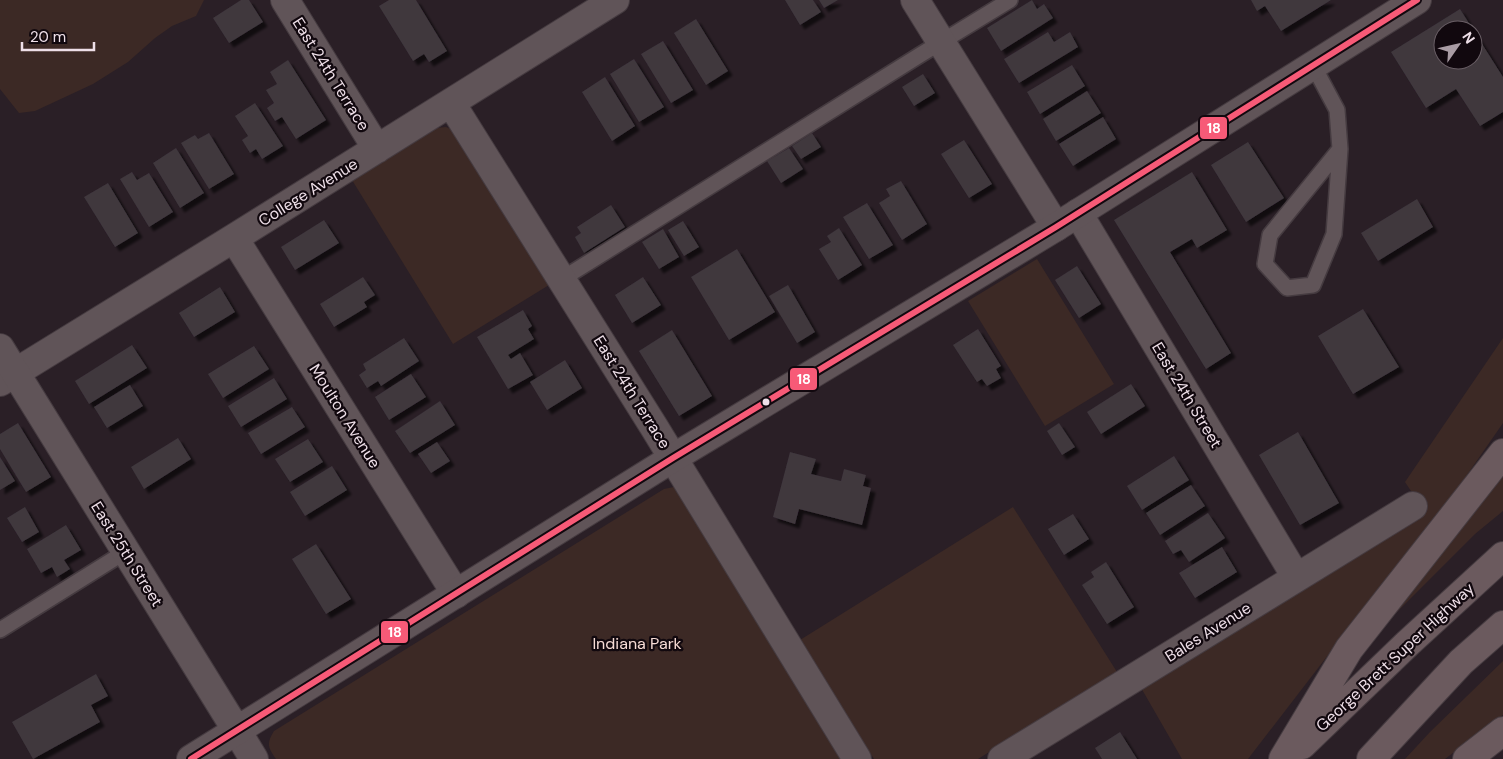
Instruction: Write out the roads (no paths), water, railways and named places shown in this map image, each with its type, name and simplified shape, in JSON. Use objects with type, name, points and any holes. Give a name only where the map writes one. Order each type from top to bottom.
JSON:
[{"type":"highway","points":[[1283,759],[1348,649],[1503,453]]},
{"type":"highway","name":"George Brett Super Highway","points":[[1288,759],[1406,644],[1503,556]]},
{"type":"highway","points":[[1372,759],[1461,662],[1503,625]]},
{"type":"highway","points":[[1467,759],[1503,731]]},
{"type":"street","name":"East 24th Terrace","points":[[285,0],[377,148]]},
{"type":"street","name":"College Avenue","points":[[8,377],[615,0]]},
{"type":"street","name":"East 24th Street","points":[[915,0],[941,41],[1067,220],[1296,577]]},
{"type":"street","points":[[191,759],[673,458],[1067,220],[1417,0]]},
{"type":"street","name":"East 24th Terrace","points":[[451,103],[673,458],[857,759]]},
{"type":"street","name":"Moulton Avenue","points":[[234,238],[456,594]]},
{"type":"street","name":"East 25th Street","points":[[0,348],[8,377],[125,552],[254,759]]},
{"type":"street","name":"Bales Avenue","points":[[1002,759],[1413,506]]},
{"type":"lane","points":[[562,279],[941,41],[1010,0]]},
{"type":"lane","points":[[1313,65],[1337,110],[1340,149],[1334,234],[1313,285],[1288,288],[1265,264],[1270,235],[1340,149]]},
{"type":"lane","points":[[0,630],[125,552]]},
{"type":"park label","name":"Indiana Park","points":[[637,643]]}]
